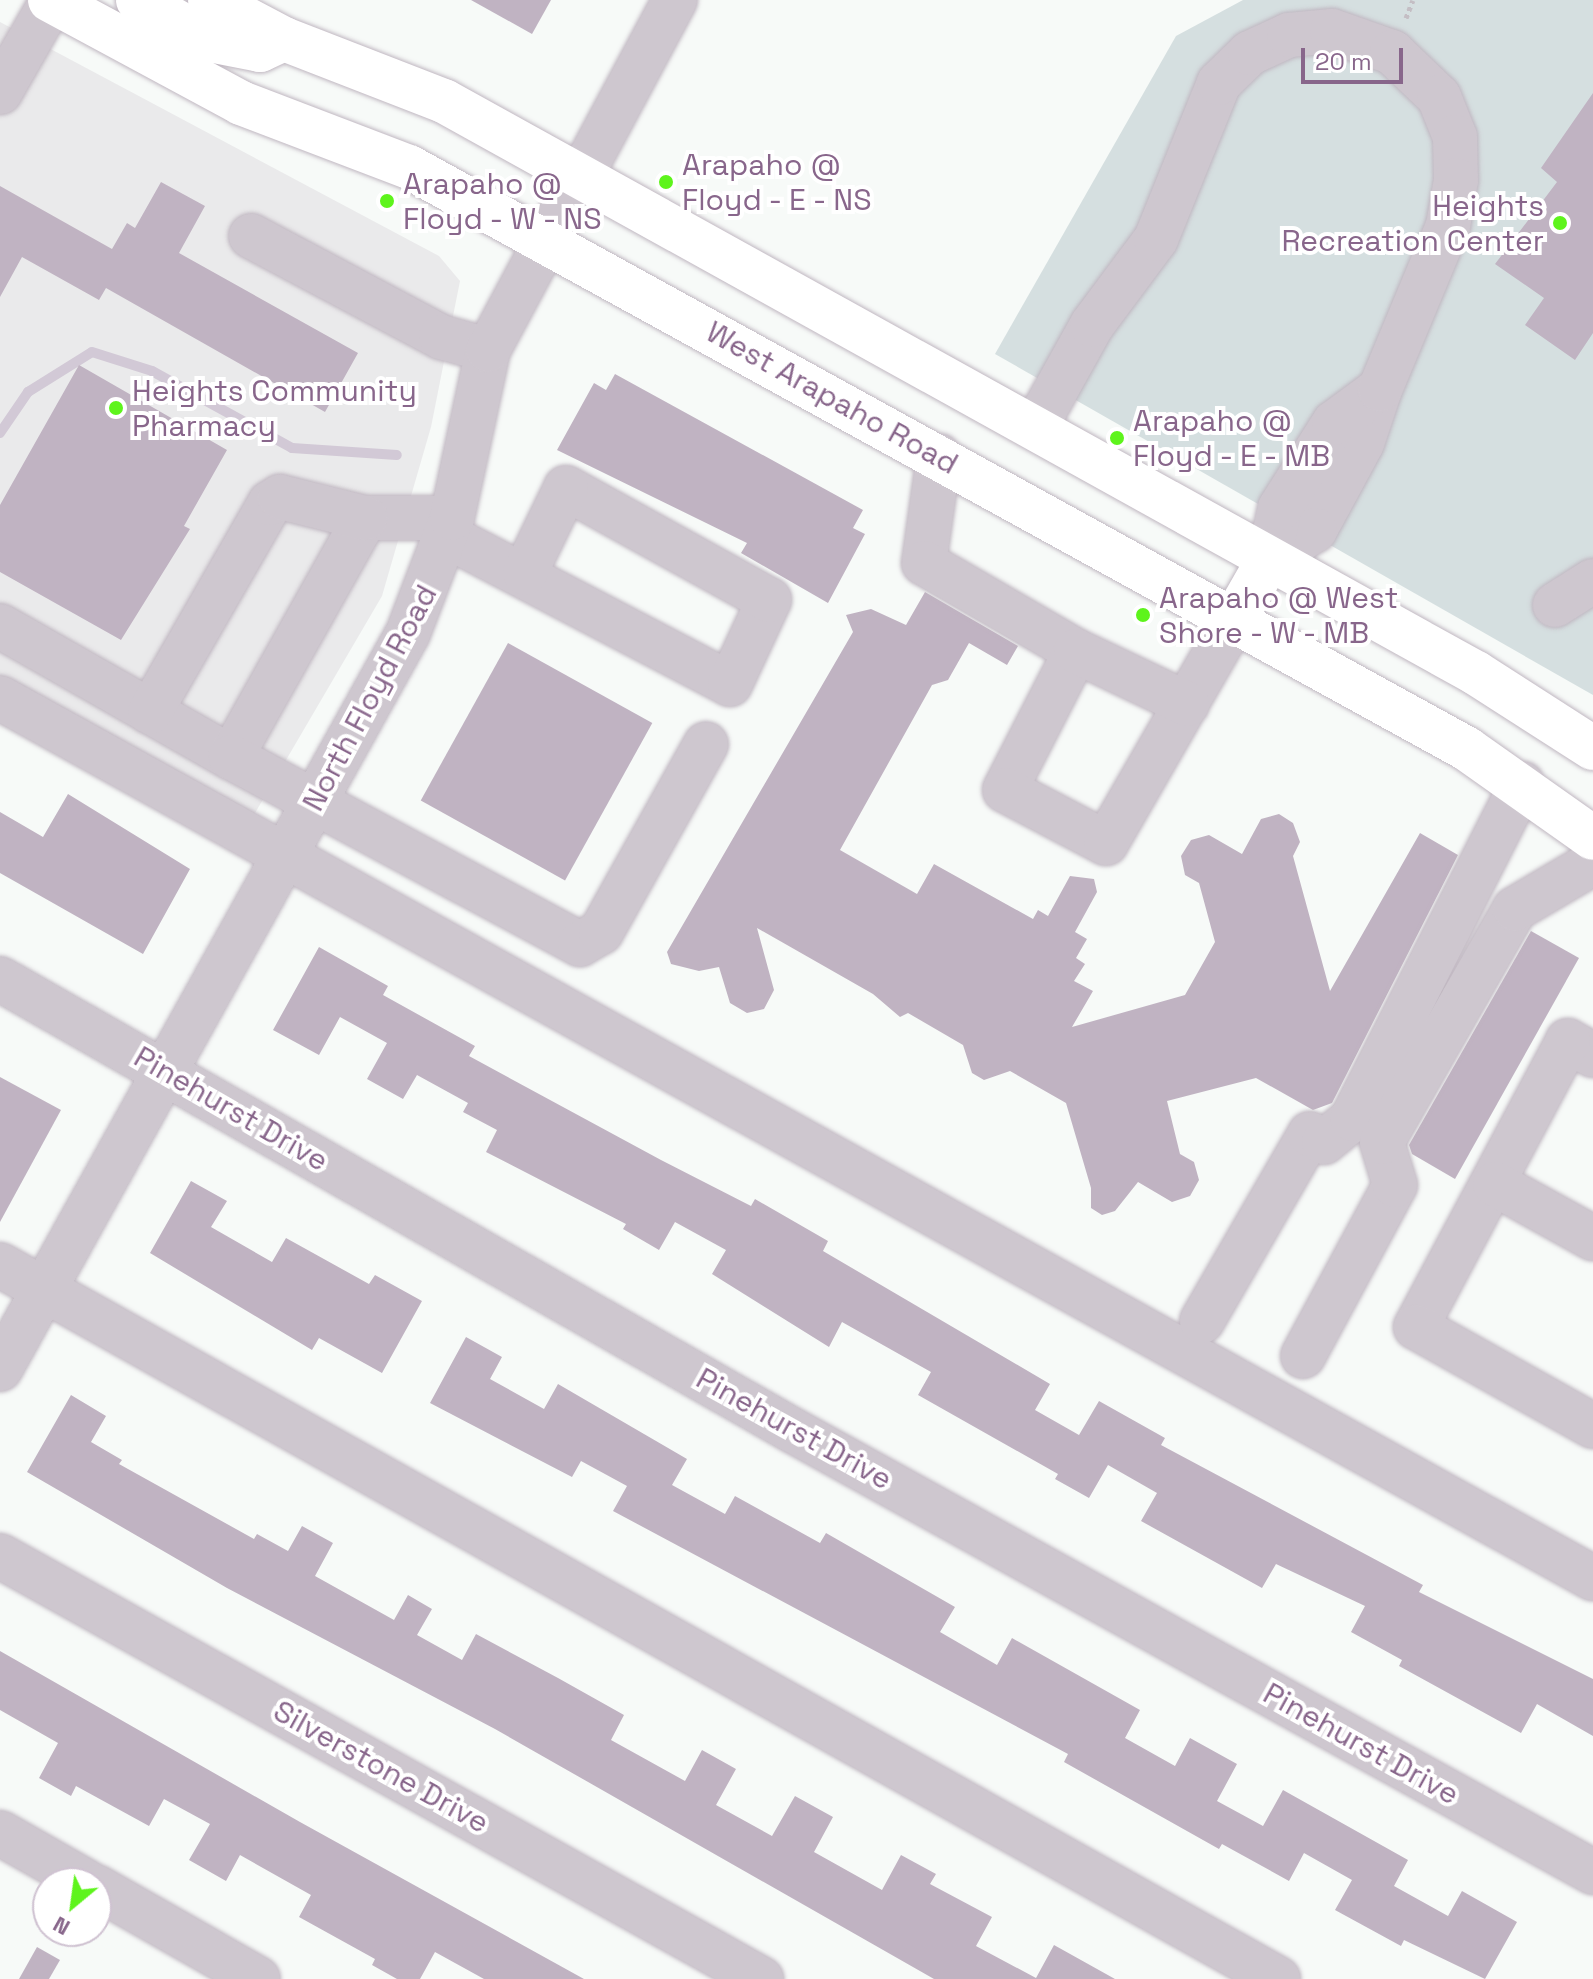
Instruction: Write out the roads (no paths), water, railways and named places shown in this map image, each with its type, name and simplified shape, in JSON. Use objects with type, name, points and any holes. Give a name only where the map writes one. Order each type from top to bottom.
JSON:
[{"type":"main road","name":"West Arapaho Road","points":[[52,0],[241,103],[409,167],[543,239],[1234,620],[1522,784],[1593,838]]},
{"type":"main road","points":[[138,0],[209,40],[260,50],[284,39]]},
{"type":"main road","points":[[210,0],[284,39],[444,101],[1036,426],[1504,689],[1593,748]]},
{"type":"main road","points":[[1234,620],[1269,559]]},
{"type":"street","points":[[0,92],[52,0]]},
{"type":"street","name":"North Floyd Road","points":[[0,1369],[168,1072],[408,633],[450,527],[488,350],[543,239],[675,0]]},
{"type":"street","points":[[1036,426],[1092,325],[1156,239],[1219,83],[1250,53],[1289,35],[1332,31],[1374,41],[1402,58],[1439,97],[1455,137],[1456,180],[1448,226],[1380,389],[1362,443],[1315,530],[1269,559]]},
{"type":"street","points":[[251,236],[441,337],[488,350]]},
{"type":"street","points":[[939,456],[924,563],[1076,651],[1187,704]]},
{"type":"street","points":[[150,712],[270,503],[280,497],[365,518],[450,527],[525,573],[730,684],[769,600],[566,488],[525,573]]},
{"type":"street","points":[[231,757],[365,518]]},
{"type":"street","points":[[1555,605],[1593,581]]},
{"type":"street","points":[[1076,651],[1005,790],[1106,843],[1234,620]]},
{"type":"street","points":[[0,626],[231,757],[317,799],[580,944],[601,932],[706,744]]},
{"type":"street","points":[[0,698],[1593,1578]]},
{"type":"street","points":[[1202,1321],[1310,1134],[1324,1142],[1352,1119],[1522,784]]},
{"type":"street","points":[[1303,1356],[1395,1185],[1382,1142],[1515,909],[1593,863]]},
{"type":"street","name":"Pinehurst Drive","points":[[0,979],[792,1430],[1593,1872]]},
{"type":"street","points":[[1593,1055],[1568,1041],[1495,1184],[1416,1327],[1593,1426]]},
{"type":"street","points":[[1495,1184],[1593,1238]]},
{"type":"street","points":[[0,1265],[1278,1979]]},
{"type":"street","name":"Silverstone Drive","points":[[0,1556],[761,1979]]},
{"type":"street","points":[[0,1833],[60,1867]]},
{"type":"street","points":[[112,1896],[258,1979]]},
{"type":"waterway","points":[[0,433],[28,392],[92,352],[152,371],[292,448],[397,455]]},
{"type":"place","name":"Arapaho @ Floyd - E - NS","points":[[666,182]]},
{"type":"place","name":"Arapaho @ Floyd - W - NS","points":[[387,201]]},
{"type":"place","name":"Heights Recreation Center","points":[[1560,223]]},
{"type":"place","name":"Heights Community Pharmacy","points":[[116,408]]},
{"type":"place","name":"Arapaho @ Floyd - E - MB","points":[[1117,438]]},
{"type":"place","name":"Arapaho @ West Shore - W - MB","points":[[1143,615]]}]
